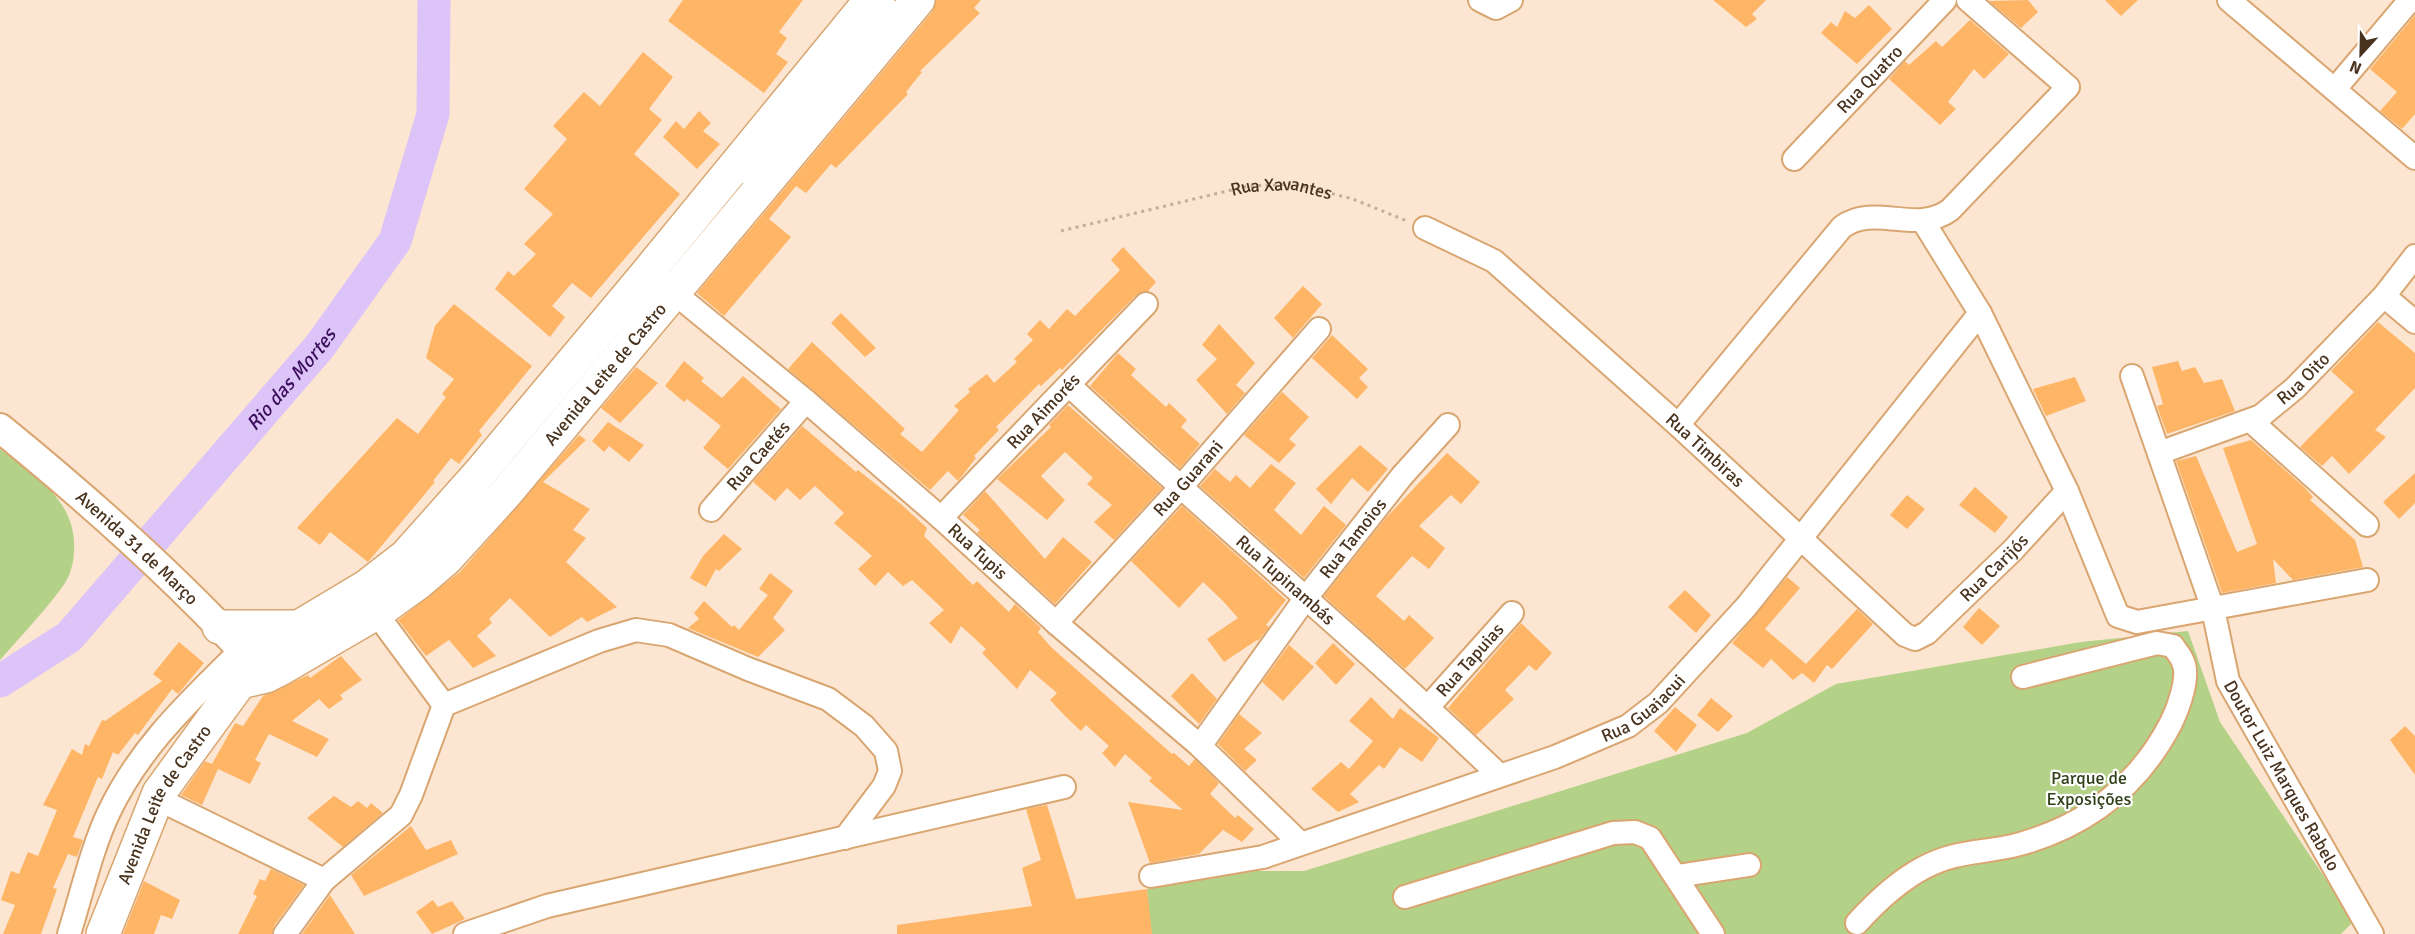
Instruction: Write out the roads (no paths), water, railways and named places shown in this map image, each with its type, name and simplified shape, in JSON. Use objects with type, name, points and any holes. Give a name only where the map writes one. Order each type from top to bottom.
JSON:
[{"type":"highway","name":"Avenida Leite de Castro","points":[[249,666],[376,613],[446,559],[506,493],[657,285],[871,0]]},
{"type":"highway","name":"Avenida Leite de Castro","points":[[103,934],[128,866],[159,794],[249,666],[288,637],[366,587],[406,556],[479,474],[657,285],[918,0]]},
{"type":"highway","points":[[212,620],[288,637]]},
{"type":"main road","name":"Avenida 31 de Março","points":[[0,428],[67,483],[212,620],[249,666]]},
{"type":"street","points":[[657,285],[897,0]]},
{"type":"street","name":"Rua Quatro","points":[[1794,159],[1945,0]]},
{"type":"street","points":[[1678,425],[1842,227],[1862,217],[1923,221],[1938,219],[1950,210],[2068,87],[1968,0]]},
{"type":"street","points":[[2229,0],[2415,158]]},
{"type":"street","points":[[2335,89],[2410,0]]},
{"type":"street","points":[[1923,221],[1980,313],[2067,491],[2118,616],[2137,622],[2367,580]]},
{"type":"street","name":"Rua Timbiras","points":[[1425,228],[1494,261],[1678,425],[1905,634],[1915,639]]},
{"type":"street","name":"Rua Oito","points":[[2159,453],[2260,416],[2295,388],[2384,296],[2415,256]]},
{"type":"street","name":"Rua Tupis","points":[[657,285],[806,401],[941,518],[1056,623],[1200,746],[1299,842]]},
{"type":"street","points":[[2384,296],[2415,322]]},
{"type":"street","name":"Rua Aimorés","points":[[941,518],[1070,386],[1146,304]]},
{"type":"street","name":"Rua Guaiacui","points":[[1151,876],[1263,856],[1601,739],[1628,726],[1658,704],[1746,607],[1980,313]]},
{"type":"street","name":"Rua Guarani","points":[[1056,623],[1180,488],[1319,329]]},
{"type":"street","name":"Doutor Luiz Marques Rabelo","points":[[2132,376],[2213,609],[2228,681],[2372,934]]},
{"type":"street","name":"Rua Tupinambás","points":[[1070,386],[1180,488],[1428,707],[1499,775]]},
{"type":"street","name":"Rua Caetés","points":[[711,510],[806,401]]},
{"type":"street","points":[[2251,421],[2367,525]]},
{"type":"street","name":"Rua Tamoios","points":[[1200,746],[1305,599],[1402,476],[1448,424]]},
{"type":"street","name":"Rua Carijós","points":[[1915,639],[1928,633],[1996,567],[2067,491]]},
{"type":"street","points":[[376,613],[444,705]]},
{"type":"street","name":"Rua Tapuias","points":[[1428,707],[1512,613]]},
{"type":"street","points":[[285,934],[324,880],[400,815],[411,795],[444,705],[599,641],[636,630],[669,635],[748,669],[828,699],[864,726],[886,751],[890,771],[884,786],[845,838]]},
{"type":"street","points":[[1855,930],[1877,900],[1922,868],[1951,856],[2019,844],[2053,832],[2111,800],[2131,783],[2156,752],[2181,704],[2184,663],[2173,646],[2157,643],[2023,677]]},
{"type":"street","points":[[69,934],[108,814],[129,775],[154,738],[249,666]]},
{"type":"street","points":[[465,934],[547,906],[1064,788]]},
{"type":"street","points":[[159,794],[162,801],[324,880]]},
{"type":"street","points":[[1405,897],[1613,833],[1635,832],[1650,838],[1713,934]]},
{"type":"street","points":[[1677,876],[1749,865]]},
{"type":"waterway","name":"Rio das Mortes","points":[[0,681],[69,637],[320,346],[395,241],[433,114],[434,0]]},
{"type":"park label","name":"Parque de Exposições","points":[[2089,788]]}]
